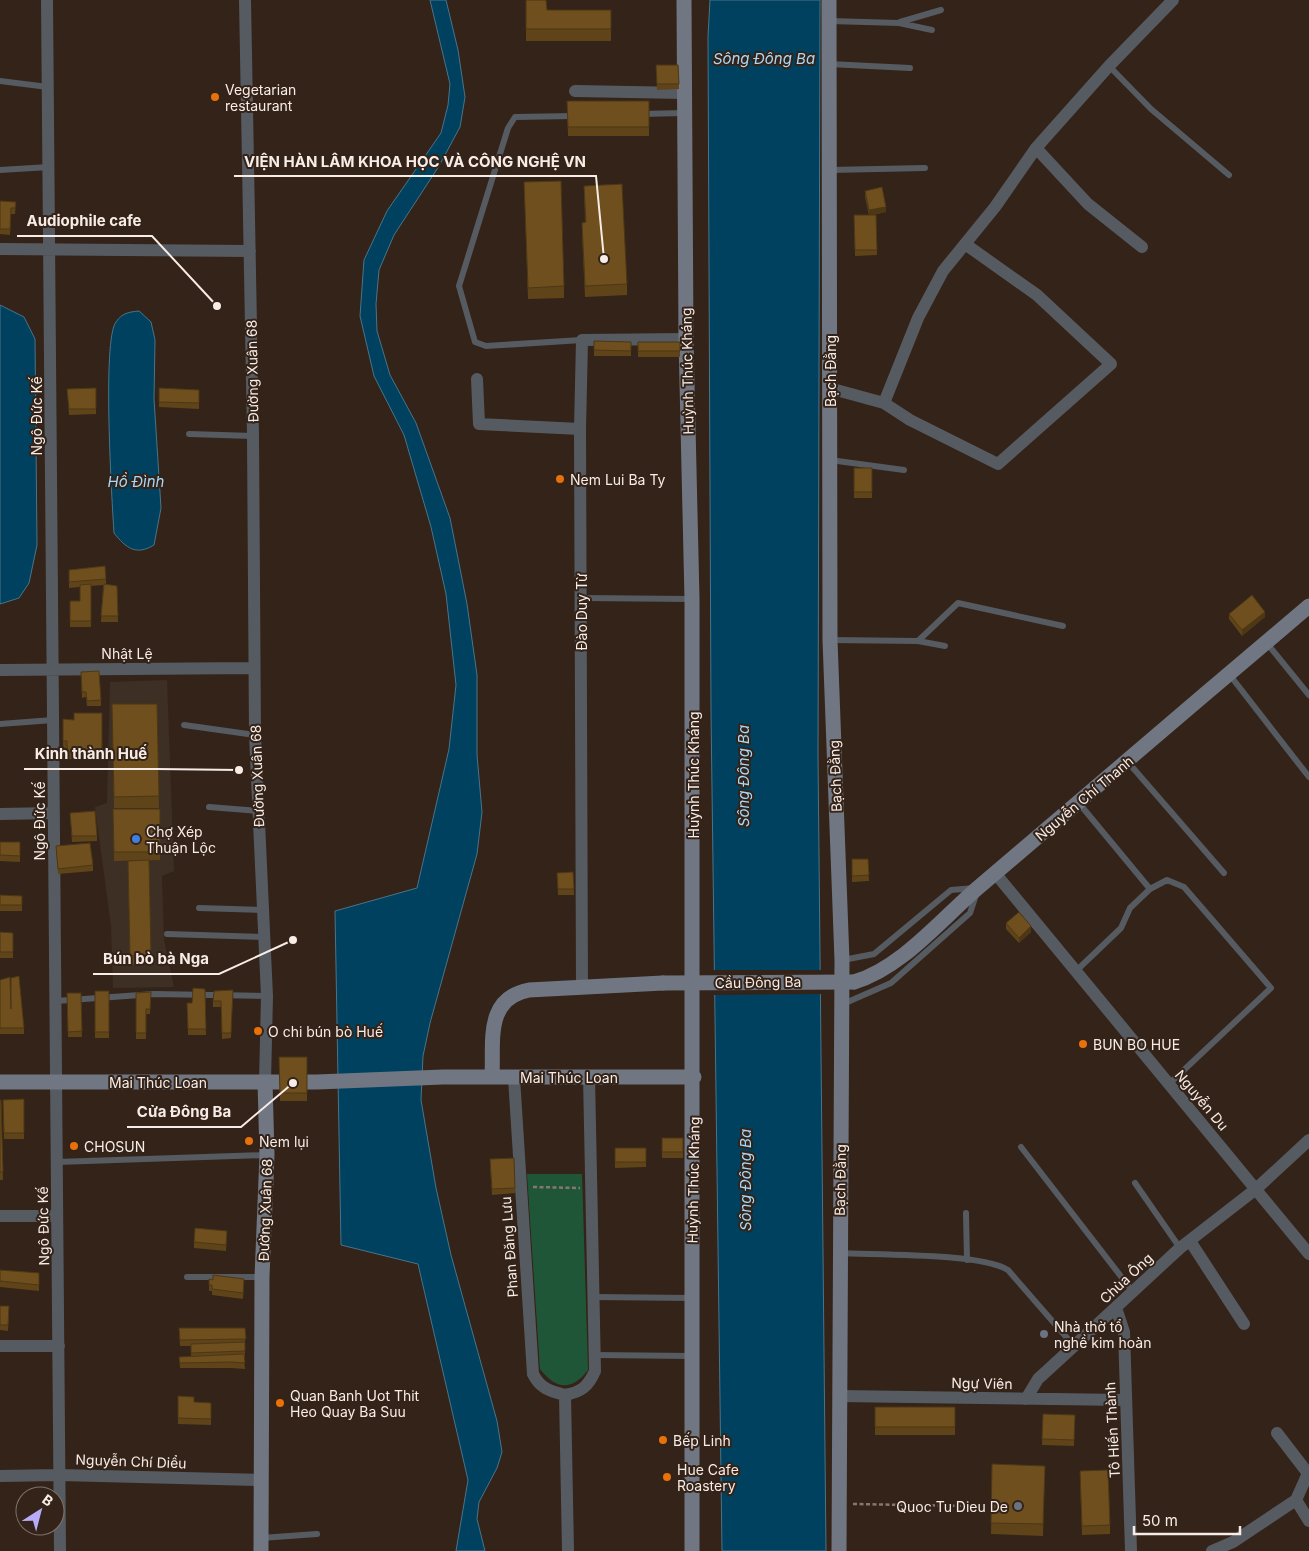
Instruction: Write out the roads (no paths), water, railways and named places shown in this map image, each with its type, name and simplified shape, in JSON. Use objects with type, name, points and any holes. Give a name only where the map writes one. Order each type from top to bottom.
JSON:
[{"type":"street","name":"Ngô Đức Kế","points":[[47,0],[60,1551]]},
{"type":"street","name":"Đường Xuân 68","points":[[245,0],[254,436],[255,736],[267,996],[265,1082],[268,1155],[262,1277],[261,1544]]},
{"type":"street","name":"Huỳnh Thúc Kháng","points":[[684,0],[686,339],[692,599],[694,1077],[691,1356],[692,1551]]},
{"type":"street","name":"Bạch Đằng","points":[[829,0],[830,640],[842,960],[839,1253],[839,1551]]},
{"type":"street","points":[[884,404],[918,318],[943,271],[1036,148],[1109,66],[1173,0]]},
{"type":"street","points":[[575,91],[684,93]]},
{"type":"street","points":[[1036,148],[1088,204],[1142,247]]},
{"type":"street","points":[[830,388],[884,404],[910,420],[998,464],[1111,364],[1037,296],[965,244]]},
{"type":"street","points":[[0,249],[250,251]]},
{"type":"street","points":[[582,340],[686,339]]},
{"type":"street","name":"Đào Duy Từ","points":[[582,340],[580,429],[582,987]]},
{"type":"street","points":[[477,379],[479,424],[580,429]]},
{"type":"street","name":"Nguyễn Chí Thanh","points":[[854,982],[868,978],[894,962],[978,887],[1309,606]]},
{"type":"street","name":"Nhật Lệ","points":[[0,670],[53,668],[254,668]]},
{"type":"street","points":[[0,814],[54,813]]},
{"type":"street","name":"Nguyễn Du","points":[[995,873],[1309,1254]]},
{"type":"street","name":"Cầu Đông Ba","points":[[582,987],[663,983],[854,982]]},
{"type":"street","points":[[492,1078],[494,1026],[500,1006],[508,996],[529,990],[582,987]]},
{"type":"street","name":"Mai Thúc Loan","points":[[0,1082],[317,1082],[443,1077],[694,1077]]},
{"type":"street","points":[[568,1551],[565,1395],[577,1393],[589,1385],[595,1371],[589,1077]]},
{"type":"street","name":"Phan Đăng Lưu","points":[[514,1078],[533,1374],[538,1385],[551,1392],[565,1395]]},
{"type":"street","name":"Chùa Ông","points":[[1026,1399],[1038,1379],[1074,1346],[1185,1245],[1256,1189],[1309,1140]]},
{"type":"street","points":[[0,1216],[58,1216]]},
{"type":"street","points":[[1185,1245],[1244,1324]]},
{"type":"street","name":"Tô Hiến Thành","points":[[1116,1308],[1124,1332],[1131,1551]]},
{"type":"street","points":[[0,1346],[59,1346]]},
{"type":"street","name":"Ngự Viên","points":[[840,1396],[1125,1400]]},
{"type":"street","points":[[1212,1551],[1233,1542],[1296,1500],[1308,1471],[1277,1433]]},
{"type":"street","name":"Nguyễn Chí Diểu","points":[[0,1476],[60,1474],[262,1480]]},
{"type":"street","points":[[1296,1500],[1309,1521]]},
{"type":"lane","points":[[899,23],[941,10]]},
{"type":"lane","points":[[829,21],[899,23],[932,30]]},
{"type":"lane","points":[[829,64],[910,68]]},
{"type":"lane","points":[[1109,66],[1151,109],[1229,175]]},
{"type":"lane","points":[[0,81],[48,87]]},
{"type":"lane","points":[[635,114],[684,113]]},
{"type":"lane","points":[[582,340],[486,346],[475,342],[459,286],[508,128],[515,117],[585,115]]},
{"type":"lane","points":[[0,170],[49,167]]},
{"type":"lane","points":[[830,170],[925,168]]},
{"type":"lane","points":[[189,434],[254,436]]},
{"type":"lane","points":[[829,459],[904,470]]},
{"type":"lane","points":[[581,598],[692,599]]},
{"type":"lane","points":[[918,641],[958,603],[1063,626]]},
{"type":"lane","points":[[830,640],[918,641],[945,646]]},
{"type":"lane","points":[[1266,642],[1309,695]]},
{"type":"lane","points":[[1229,674],[1309,777]]},
{"type":"lane","points":[[0,724],[53,720]]},
{"type":"lane","points":[[184,725],[255,736]]},
{"type":"lane","points":[[1127,761],[1224,873]]},
{"type":"lane","points":[[1078,802],[1150,889]]},
{"type":"lane","points":[[208,807],[258,811]]},
{"type":"lane","points":[[1076,971],[1121,928],[1130,908],[1150,889],[1167,880],[1184,887],[1271,988],[1169,1084]]},
{"type":"lane","points":[[842,960],[874,954],[951,890],[978,887],[970,913],[892,983],[842,1004]]},
{"type":"lane","points":[[200,908],[264,910]]},
{"type":"lane","points":[[167,934],[265,938]]},
{"type":"lane","points":[[56,1001],[154,994],[267,996]]},
{"type":"lane","points":[[1021,1147],[1134,1293]]},
{"type":"lane","points":[[57,1162],[268,1155]]},
{"type":"lane","points":[[1135,1183],[1185,1245]]},
{"type":"lane","points":[[966,1213],[967,1260]]},
{"type":"lane","points":[[839,1253],[990,1262],[1008,1270],[1074,1346]]},
{"type":"lane","points":[[186,1278],[262,1277]]},
{"type":"lane","points":[[594,1297],[692,1298]]},
{"type":"lane","points":[[595,1354],[691,1356]]},
{"type":"lane","points":[[261,1544],[317,1534]]},
{"type":"water","points":[[430,0],[446,0],[458,50],[465,97],[460,127],[439,166],[394,235],[379,270],[376,304],[377,331],[390,375],[416,423],[450,518],[467,604],[477,675],[477,755],[482,812],[477,854],[430,1023],[423,1056],[421,1100],[436,1188],[451,1255],[497,1421],[502,1452],[497,1468],[479,1502],[477,1519],[485,1551],[456,1551],[468,1480],[418,1264],[341,1245],[335,911],[417,888],[449,749],[456,685],[446,594],[431,527],[404,435],[374,376],[360,316],[364,260],[387,211],[441,133],[448,105],[450,84]]},
{"type":"water","name":"Sông Đông Ba","points":[[710,0],[820,0],[818,755],[826,1551],[722,1551],[711,712],[708,36]]},
{"type":"water","points":[[0,305],[24,317],[35,339],[37,545],[29,583],[19,598],[0,604]]},
{"type":"water","name":"Hồ Đình","points":[[139,311],[151,322],[155,340],[154,399],[161,508],[154,545],[142,550],[132,549],[127,546],[114,533],[109,388],[112,335],[116,322],[126,314]]},
{"type":"place","name":"Vegetarian restaurant","points":[[215,97]]},
{"type":"place","name":"VIỆN HÀN LÂM KHOA HỌC VÀ CÔNG NGHỆ VN","points":[[604,259]]},
{"type":"place","name":"Audiophile cafe","points":[[217,306]]},
{"type":"place","name":"Nem Lui Ba Ty","points":[[560,479]]},
{"type":"place","name":"Kinh thành Huế","points":[[239,770]]},
{"type":"place","name":"Chợ Xép Thuận Lộc","points":[[136,839]]},
{"type":"place","name":"Bún bò bà Nga","points":[[293,940]]},
{"type":"place","name":"O chi bún bò Huế","points":[[258,1031]]},
{"type":"place","name":"BUN BO HUE","points":[[1083,1044]]},
{"type":"place","name":"Cửa Đông Ba","points":[[293,1083]]},
{"type":"place","name":"Nem lụi","points":[[249,1141]]},
{"type":"place","name":"CHOSUN","points":[[74,1146]]},
{"type":"place","name":"Nhà thờ tổ nghề kim hoàn","points":[[1044,1334]]},
{"type":"place","name":"Quan Banh Uot Thit Heo Quay Ba Suu","points":[[280,1403]]},
{"type":"place","name":"Bếp Linh","points":[[663,1440]]},
{"type":"place","name":"Hue Cafe Roastery","points":[[667,1477]]},
{"type":"place","name":"Quoc Tu Dieu De","points":[[1018,1506]]}]
